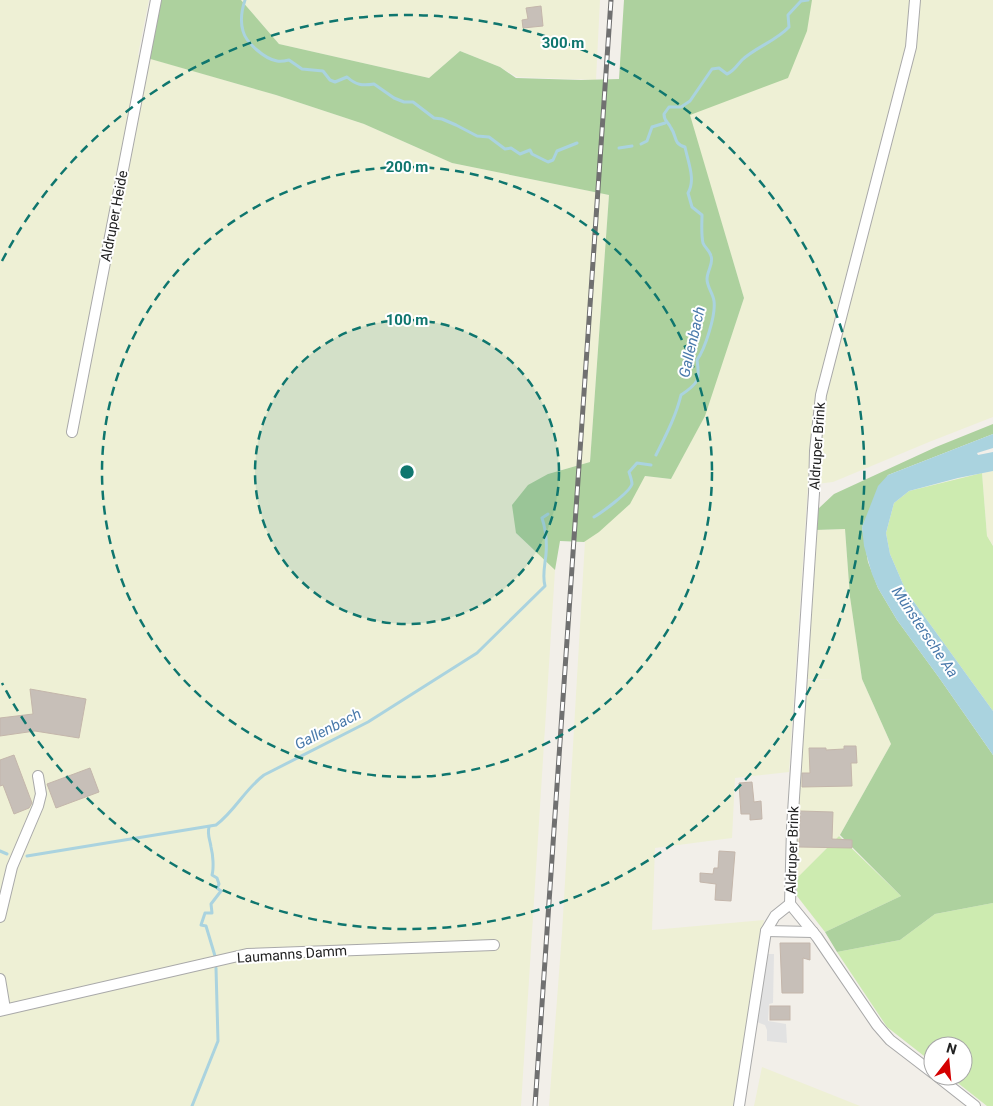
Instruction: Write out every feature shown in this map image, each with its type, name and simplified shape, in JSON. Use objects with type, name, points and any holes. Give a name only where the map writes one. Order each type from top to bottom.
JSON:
[{"type":"street","name":"Aldruper Heide","points":[[72,432],[156,0]]},
{"type":"street","name":"Aldruper Brink","points":[[915,0],[912,47],[821,395],[815,451],[814,493],[792,828],[790,904],[813,932],[877,1025],[890,1040],[923,1065]]},
{"type":"street","points":[[0,917],[12,866],[38,806],[41,794],[38,776]]},
{"type":"street","name":"Aldruper Brink","points":[[739,1106],[766,932],[775,916],[790,904]]},
{"type":"street","points":[[766,932],[813,932]]},
{"type":"street","name":"Laumanns Damm","points":[[0,979],[3,1010],[247,954],[494,945]]},
{"type":"street","points":[[950,1086],[975,1106]]},
{"type":"green space","points":[[0,0],[149,0],[138,55],[276,95],[364,124],[452,163],[609,195],[590,462],[548,474],[516,533],[555,570],[521,1106],[0,1106]]},
{"type":"green space","points":[[158,0],[241,0],[279,44],[429,78],[460,51],[500,67],[516,78],[581,80],[619,79],[624,0],[812,0],[807,31],[788,78],[690,115],[744,298],[705,416],[671,479],[645,476],[630,504],[599,532],[584,542],[560,541],[555,570],[516,533],[512,505],[528,485],[548,474],[590,462],[609,195],[452,163],[364,124],[276,95],[147,58]]},
{"type":"green space","points":[[241,0],[600,0],[596,80],[517,77],[500,67],[460,51],[429,78],[279,44]]},
{"type":"green space","points":[[812,0],[993,0],[993,417],[833,482],[808,485],[789,772],[735,778],[732,838],[655,848],[652,930],[764,920],[734,1106],[549,1106],[562,933],[585,541],[630,503],[644,476],[671,479],[703,419],[744,298],[689,114]]},
{"type":"green space","points":[[993,424],[993,434],[888,475],[862,527],[868,562],[878,588],[897,620],[993,755],[993,903],[935,914],[900,940],[837,952],[825,932],[901,896],[840,835],[891,744],[862,679],[850,597],[845,529],[815,530],[818,509],[834,494],[936,447]]},
{"type":"green space","points":[[993,471],[993,545],[987,536],[982,473]]},
{"type":"green space","points":[[982,473],[987,536],[993,546],[993,711],[906,591],[890,554],[886,533],[894,503],[909,491]]},
{"type":"green space","points":[[845,529],[850,597],[862,679],[891,744],[840,835],[797,878],[795,838],[806,680],[835,679],[805,679],[815,530]]},
{"type":"green space","points":[[839,836],[901,896],[825,932],[797,896],[797,878]]},
{"type":"green space","points":[[993,903],[993,1106],[987,1106],[962,1086],[973,1086],[973,1036],[923,1036],[923,1055],[887,1027],[837,952],[900,940],[935,914]]},
{"type":"green space","points":[[762,1067],[860,1106],[754,1106]]},
{"type":"shaded area","points":[[767,954],[774,954],[773,1003],[769,1004],[768,1021],[786,1024],[787,1043],[767,1041],[765,1025],[757,1022]]},
{"type":"water","name":"Münstersche Aa","points":[[993,434],[993,448],[977,453],[978,455],[993,452],[993,471],[909,491],[894,503],[886,533],[890,554],[906,591],[993,711],[993,755],[897,620],[878,588],[864,546],[862,527],[878,486],[888,475]]},
{"type":"building","points":[[541,6],[543,26],[523,28],[522,20],[528,19],[526,8]]},
{"type":"building","points":[[30,689],[86,699],[79,738],[35,731],[0,736],[0,718],[33,714]]},
{"type":"building","points":[[844,746],[856,746],[857,763],[851,763],[852,786],[802,787],[802,773],[810,773],[809,748],[826,748],[826,750],[844,749]]},
{"type":"building","points":[[14,755],[32,803],[29,808],[14,814],[3,785],[0,786],[0,760]]},
{"type":"building","points":[[90,768],[99,792],[56,808],[47,784]]},
{"type":"building","points":[[752,782],[754,802],[761,801],[762,819],[750,820],[750,814],[741,814],[739,783]]},
{"type":"building","points":[[800,811],[833,812],[832,839],[852,840],[852,848],[799,847]]},
{"type":"building","points":[[719,851],[735,852],[731,901],[715,900],[716,884],[700,882],[700,873],[713,874],[714,868],[718,868]]},
{"type":"building","points":[[780,943],[810,943],[810,960],[803,958],[803,993],[782,993]]},
{"type":"building","points":[[770,1006],[790,1006],[790,1020],[770,1020]]},
{"type":"waterway","points":[[245,0],[242,11],[242,27],[245,36],[257,50],[272,60],[289,60],[302,69],[323,71],[330,80],[335,82],[347,77],[359,84],[374,84],[394,98],[404,102],[413,102],[434,118],[442,119],[477,136],[489,137],[505,149],[511,148],[520,154],[530,150],[532,154],[548,162],[553,160],[557,151],[577,143]]},
{"type":"waterway","name":"Gallenbach","points":[[656,455],[674,418],[681,395],[692,387],[697,380],[697,360],[709,332],[714,307],[707,279],[712,259],[703,243],[702,215],[692,207],[688,193],[691,177],[685,147],[677,142],[664,114],[669,107],[681,107],[690,101],[712,69],[719,68],[727,74],[729,73],[748,55],[784,32],[789,27],[788,15],[801,1],[808,0]]},
{"type":"waterway","points":[[641,144],[647,141],[652,127],[665,123]]},
{"type":"waterway","points":[[619,148],[632,146]]},
{"type":"waterway","name":"Gallenbach","points":[[594,517],[630,488],[632,484],[629,472],[637,463],[651,465]]},
{"type":"waterway","name":"Gallenbach","points":[[27,856],[216,825],[264,775],[368,722],[477,653],[545,586],[546,540],[542,518],[548,514]]},
{"type":"waterway","points":[[209,827],[208,835],[213,861],[212,875],[217,878],[219,884],[217,888],[221,891],[211,904],[212,913],[205,913],[201,925],[206,926],[215,956]]},
{"type":"waterway","name":"Gallenbach","points":[[0,851],[7,854]]},
{"type":"waterway","points":[[192,1106],[218,1041],[216,968]]},
{"type":"railway","points":[[535,1106],[611,0]]}]
